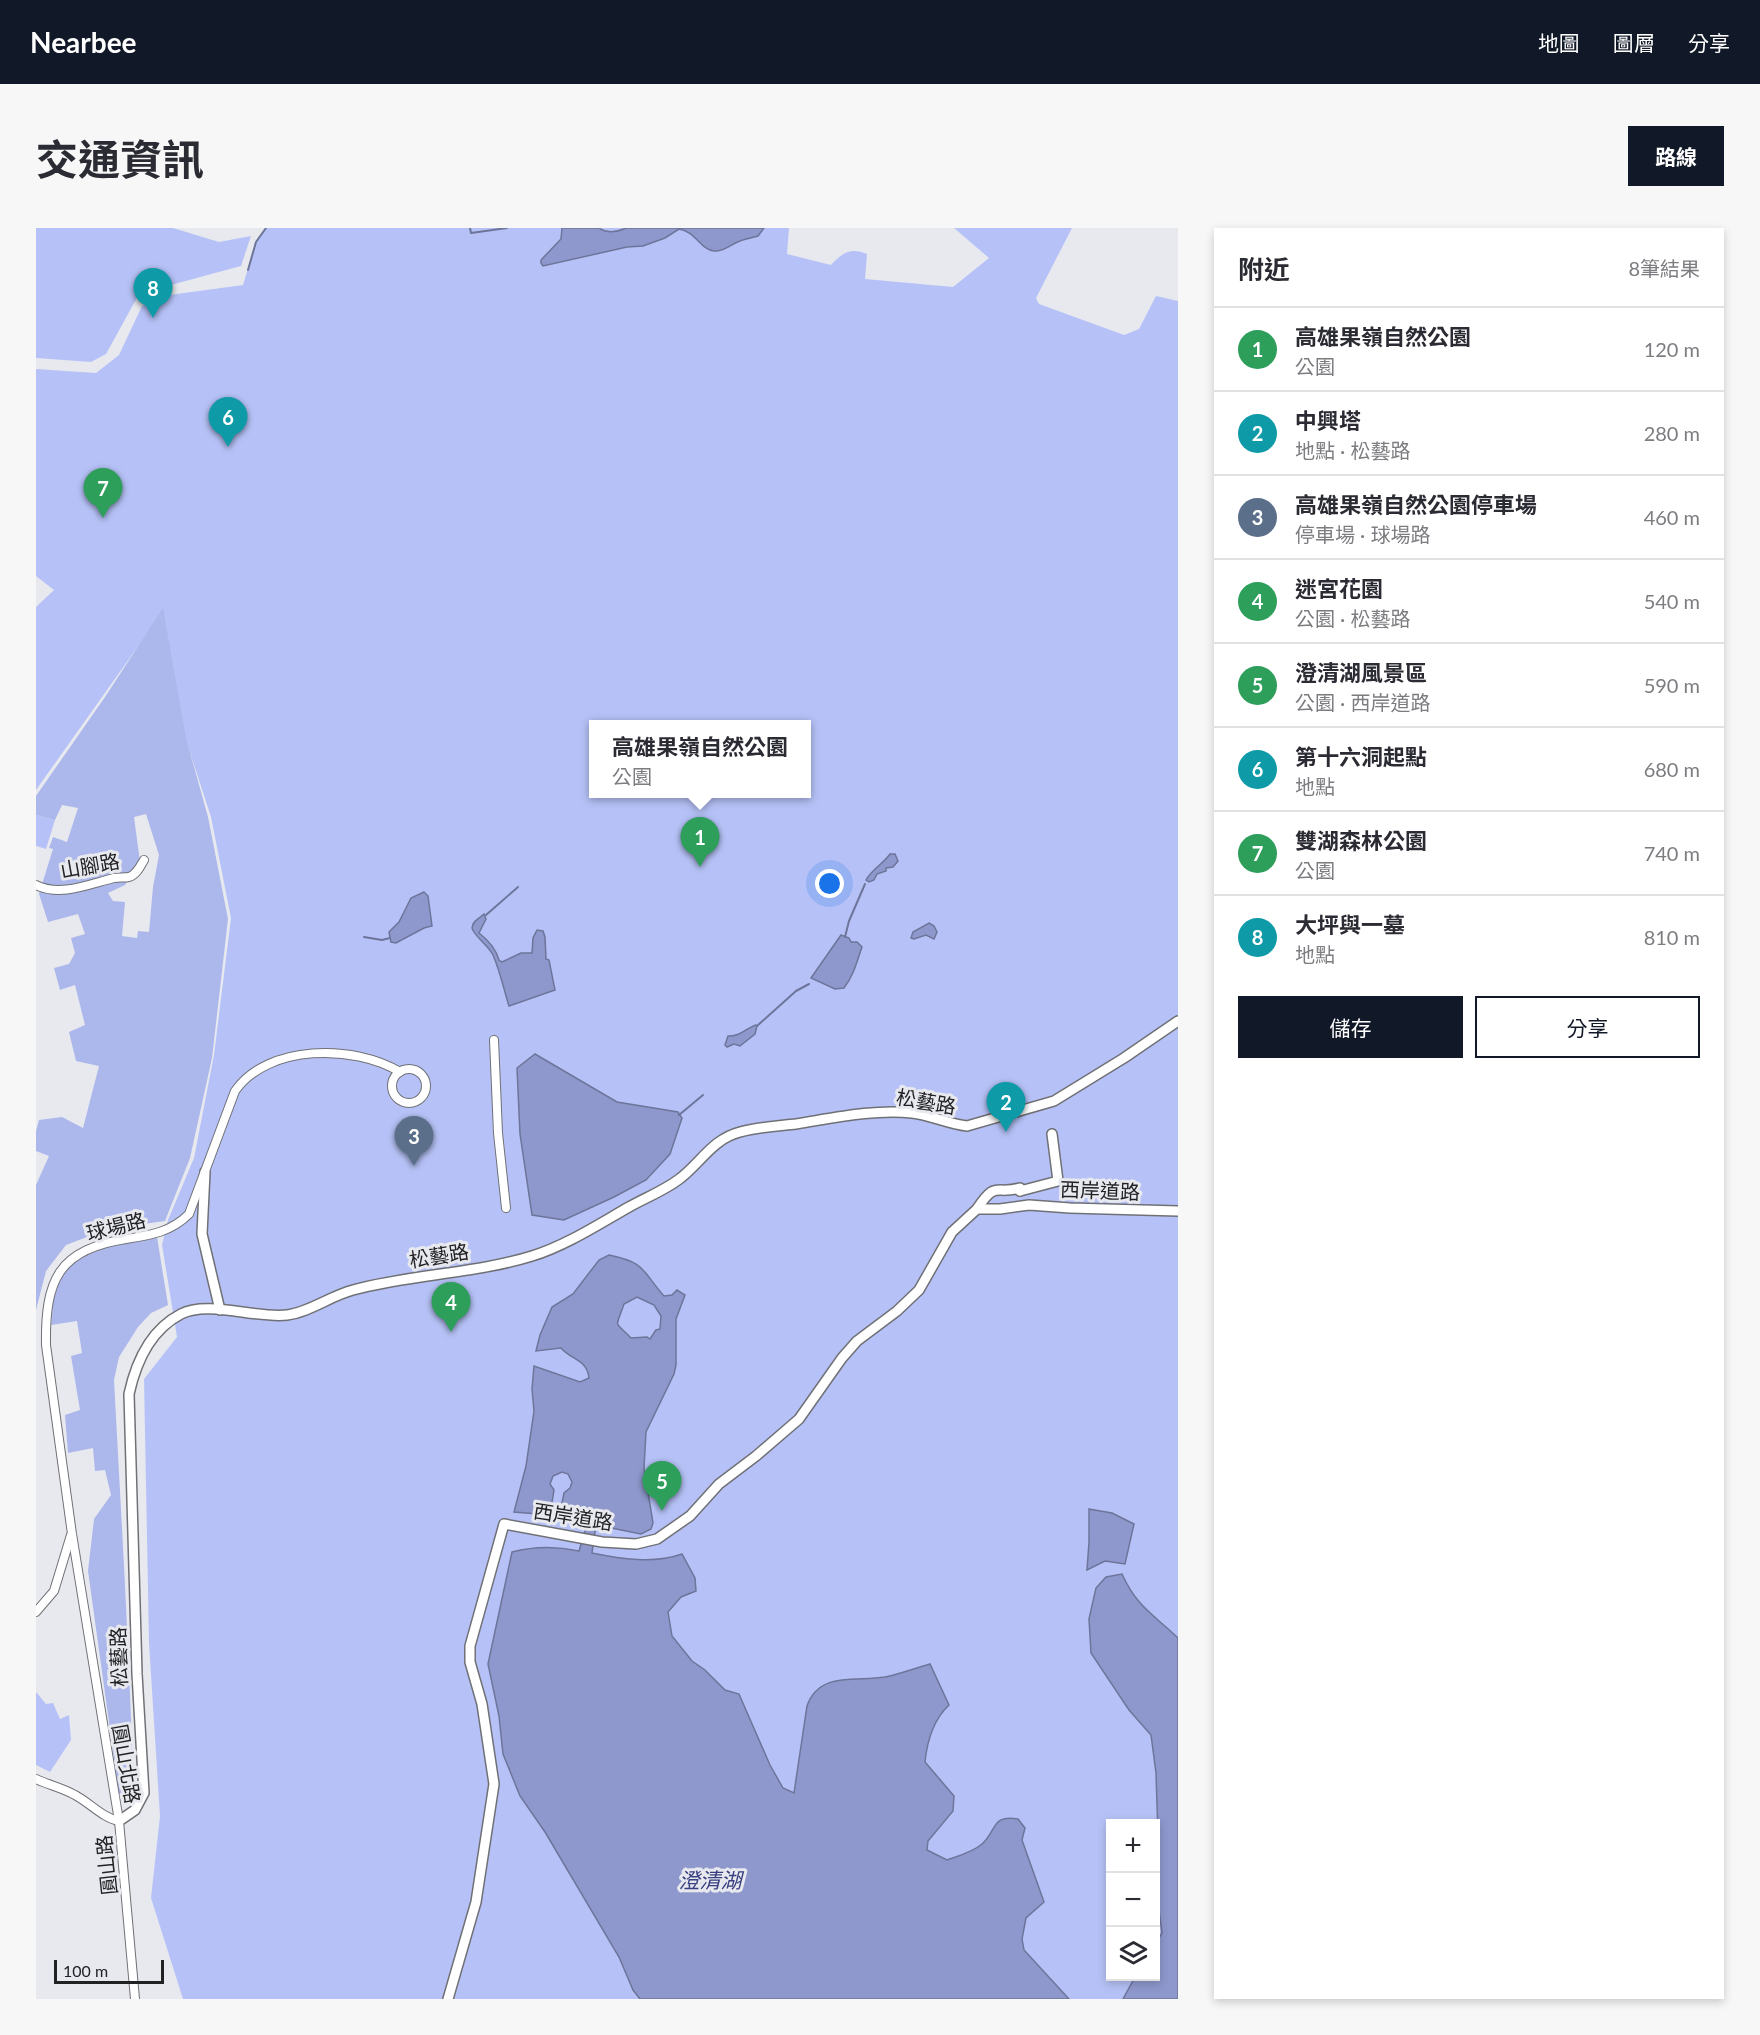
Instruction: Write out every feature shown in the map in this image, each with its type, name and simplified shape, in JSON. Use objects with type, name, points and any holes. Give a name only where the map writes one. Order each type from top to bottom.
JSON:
[{"type":"street","name":"山腳路","points":[[36,885],[63,890],[130,877],[138,871],[144,860]]},
{"type":"street","name":"松藝路","points":[[119,1821],[135,1810],[144,1793],[137,1674],[129,1394],[134,1371],[152,1339],[166,1324],[182,1313],[198,1311],[220,1310],[268,1316],[288,1315],[352,1290],[465,1271],[534,1255],[583,1233],[679,1180],[716,1143],[740,1131],[873,1112],[912,1113],[952,1125],[967,1126],[1054,1101],[1124,1058],[1178,1021]]},
{"type":"street","points":[[494,1040],[498,1133],[506,1208]]},
{"type":"street","name":"球場路","points":[[36,1612],[54,1591],[72,1534],[46,1345],[45,1317],[60,1268],[90,1248],[114,1240],[161,1232],[181,1222],[189,1214],[235,1091],[244,1079],[270,1062],[308,1054],[331,1053],[378,1061],[400,1072]]},
{"type":"street","name":"球場路","points":[[405,1069],[416,1070],[424,1077],[425,1092],[418,1101],[412,1103],[401,1101],[393,1092],[393,1081],[400,1072],[405,1069]]},
{"type":"street","name":"西岸道路","points":[[448,1999],[476,1902],[494,1784],[482,1704],[470,1662],[470,1646],[504,1524],[602,1542],[636,1544],[657,1539],[690,1516],[719,1484],[799,1419],[842,1358],[857,1341],[897,1311],[919,1290],[952,1232],[977,1209],[985,1197],[995,1190],[1020,1188],[1020,1191],[1058,1181],[1052,1134]]},
{"type":"street","points":[[205,1172],[202,1234],[220,1310]]},
{"type":"street","points":[[1020,1191],[1022,1206]]},
{"type":"street","name":"西岸道路","points":[[977,1209],[1022,1206],[1178,1211]]},
{"type":"street","points":[[198,1311],[254,1314]]},
{"type":"street","name":"圓山北路","points":[[72,1534],[119,1821]]},
{"type":"street","name":"圓山路","points":[[36,1779],[73,1794],[96,1808],[109,1820],[119,1821],[135,1999]]},
{"type":"shaded area","points":[[36,228],[173,228],[219,242],[251,236],[241,266],[167,286],[144,285],[106,354],[91,362],[36,358]]},
{"type":"shaded area","points":[[266,228],[789,228],[787,254],[831,265],[847,252],[856,251],[867,254],[865,279],[953,287],[989,258],[954,228],[1072,228],[1036,298],[1039,304],[1124,335],[1139,329],[1156,296],[1178,301],[1178,1999],[183,1999],[151,1898],[160,1816],[149,1643],[144,1379],[177,1337],[162,1245],[168,1220],[194,1158],[214,1055],[231,918],[211,817],[184,734],[139,645],[36,790],[36,607],[54,590],[36,576],[36,369],[96,373],[119,355],[142,306],[162,296],[243,285],[256,242]]},
{"type":"shaded area","points":[[163,608],[186,738],[208,817],[228,919],[212,1058],[190,1158],[165,1221],[108,1229],[66,1245],[46,1271],[36,1310],[36,1185],[49,1156],[36,1151],[36,1131],[39,1120],[62,1117],[83,1128],[99,1066],[76,1061],[69,1032],[85,1025],[75,985],[60,990],[54,968],[69,964],[75,953],[71,938],[85,934],[78,914],[48,922],[39,894],[53,849],[49,848],[53,837],[67,842],[78,808],[62,805],[55,820],[36,815],[36,796]],"holes":[[[146,814],[159,855],[153,887],[149,932],[138,931],[137,938],[122,936],[125,902],[113,901],[108,893],[125,885],[129,878],[71,892],[132,874],[140,862],[134,817]]]},
{"type":"shaded area","points":[[36,815],[55,820],[46,849],[36,846]]},
{"type":"shaded area","points":[[157,1237],[168,1305],[151,1313],[138,1327],[119,1357],[114,1380],[133,1777],[130,1799],[123,1801],[119,1794],[88,1571],[94,1519],[111,1495],[105,1470],[95,1471],[93,1448],[68,1453],[65,1415],[80,1410],[71,1356],[82,1353],[77,1321],[51,1325],[56,1288],[63,1274],[73,1264],[99,1250]]},
{"type":"shaded area","points":[[36,1692],[46,1704],[53,1703],[60,1719],[69,1715],[71,1740],[50,1772],[36,1765]]},
{"type":"water","points":[[562,228],[599,228],[612,232],[626,228],[764,228],[758,236],[718,251],[709,250],[685,230],[679,229],[665,238],[643,246],[627,247],[543,266],[541,260],[561,239]]},
{"type":"water","points":[[890,854],[895,854],[898,861],[893,867],[886,868],[886,871],[877,874],[874,880],[869,882],[866,880],[871,873]]},
{"type":"water","points":[[424,892],[428,896],[432,926],[396,943],[391,942],[389,932],[399,922],[411,898]]},
{"type":"water","points":[[484,914],[486,919],[479,933],[491,945],[502,962],[521,953],[532,953],[533,938],[537,930],[543,931],[546,959],[549,960],[555,990],[509,1006],[493,955],[472,928]]},
{"type":"water","points":[[929,923],[937,932],[934,939],[926,935],[911,938],[913,932]]},
{"type":"water","points":[[841,935],[849,938],[851,942],[857,942],[862,947],[855,968],[844,988],[835,989],[811,978]]},
{"type":"water","points":[[756,1025],[755,1034],[740,1046],[734,1044],[727,1047],[725,1045],[728,1036],[736,1035]]},
{"type":"water","points":[[535,1054],[617,1102],[678,1112],[682,1118],[670,1154],[646,1180],[564,1220],[532,1215],[520,1134],[517,1068]]},
{"type":"water","name":"澄清湖","points":[[609,1255],[630,1261],[642,1269],[664,1296],[672,1295],[677,1290],[685,1295],[676,1319],[674,1374],[646,1432],[644,1468],[653,1523],[651,1529],[641,1534],[596,1525],[592,1553],[626,1559],[649,1560],[682,1554],[695,1578],[696,1591],[681,1597],[668,1612],[672,1636],[692,1661],[705,1670],[725,1690],[739,1694],[770,1765],[783,1788],[794,1793],[807,1706],[820,1687],[840,1680],[885,1677],[930,1664],[949,1705],[939,1717],[932,1732],[925,1762],[954,1796],[953,1811],[928,1841],[927,1850],[947,1860],[965,1854],[987,1839],[999,1821],[1009,1818],[1018,1819],[1025,1828],[1022,1840],[1044,1902],[1026,1918],[1022,1939],[1024,1950],[1069,1999],[640,1999],[633,1990],[619,1957],[545,1832],[520,1796],[503,1754],[499,1716],[488,1664],[512,1552],[545,1547],[579,1551],[587,1524],[559,1518],[564,1493],[570,1488],[572,1482],[568,1474],[562,1472],[553,1476],[550,1484],[554,1490],[550,1515],[514,1512],[526,1466],[534,1411],[532,1389],[534,1366],[580,1382],[589,1378],[582,1363],[561,1348],[536,1351],[540,1335],[552,1307],[573,1294],[599,1260]],"holes":[[[637,1297],[654,1305],[661,1316],[660,1329],[656,1330],[650,1339],[647,1337],[631,1338],[619,1326],[618,1321],[624,1304]]]},
{"type":"water","points":[[1089,1509],[1112,1513],[1134,1524],[1125,1564],[1105,1561],[1087,1570]]},
{"type":"water","points":[[1122,1574],[1140,1602],[1178,1638],[1178,1999],[1123,1999],[1133,1981],[1160,1981],[1160,1936],[1162,1933],[1160,1819],[1157,1819],[1156,1773],[1151,1735],[1129,1710],[1091,1653],[1089,1619],[1096,1588],[1106,1577]]},
{"type":"waterway","points":[[248,270],[256,242],[266,228]]},
{"type":"waterway","points":[[470,228],[471,233],[507,228]]},
{"type":"waterway","points":[[845,937],[849,921],[865,884]]},
{"type":"waterway","points":[[486,915],[518,887]]},
{"type":"waterway","points":[[364,937],[382,940],[390,938]]},
{"type":"waterway","points":[[757,1026],[796,991],[809,984]]},
{"type":"waterway","points":[[679,1115],[703,1095]]},
{"type":"place","name":"大坪與一墓","points":[[153,318]]},
{"type":"place","name":"第十六洞起點","points":[[228,447]]},
{"type":"place","name":"雙湖森林公園","points":[[103,518]]},
{"type":"place","name":"高雄果嶺自然公園","points":[[700,867]]},
{"type":"place","name":"中興塔","points":[[1006,1132]]},
{"type":"place","name":"高雄果嶺自然公園停車場","points":[[414,1166]]},
{"type":"place","name":"迷宮花園","points":[[451,1332]]},
{"type":"place","name":"澄清湖風景區","points":[[662,1511]]}]
